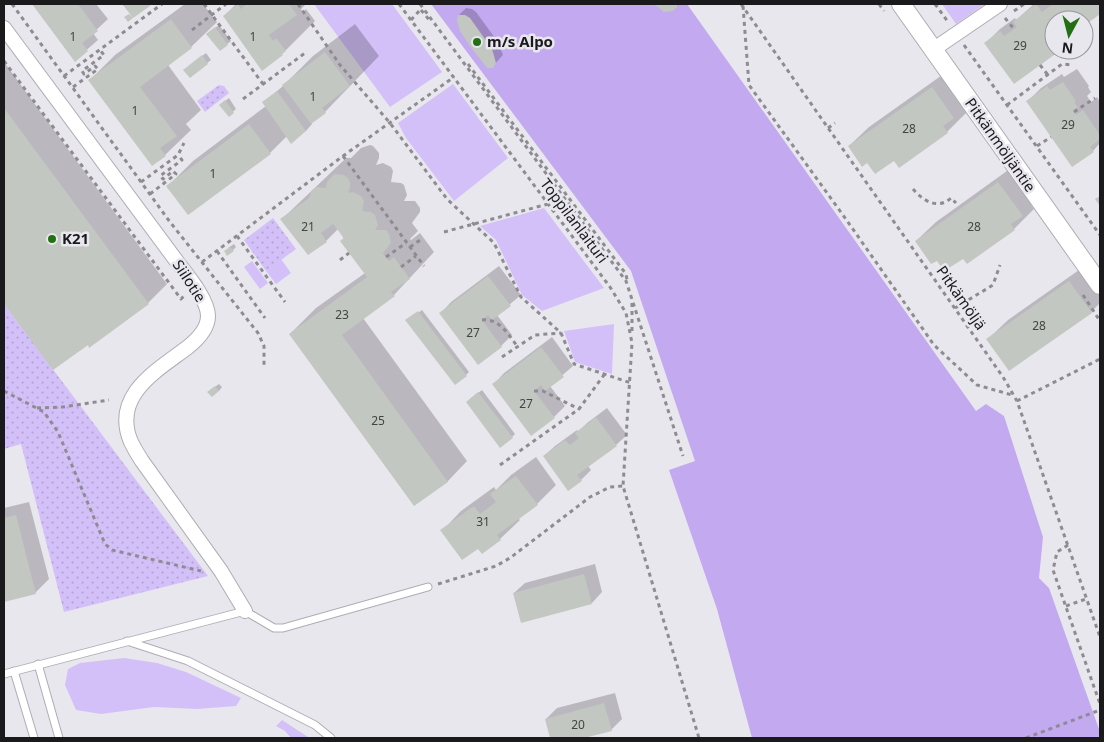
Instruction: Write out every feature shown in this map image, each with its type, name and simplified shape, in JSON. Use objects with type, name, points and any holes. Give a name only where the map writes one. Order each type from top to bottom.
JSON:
[{"type":"street","name":"Pitkänmöljäntie","points":[[901,4],[1100,286]]},
{"type":"street","points":[[934,49],[1000,4]]},
{"type":"street","name":"Siilotie","points":[[4,28],[196,287],[204,301],[208,314],[206,325],[198,339],[141,384],[132,395],[126,419],[127,432],[142,461],[221,571],[245,611]]},
{"type":"lane","points":[[4,674],[245,611],[274,628],[284,628],[428,587]]},
{"type":"lane","points":[[126,641],[188,661],[315,725],[332,738]]},
{"type":"lane","points":[[38,664],[59,738]]},
{"type":"lane","points":[[14,671],[34,738]]},
{"type":"path","points":[[12,4],[141,182],[258,333],[264,346],[264,368]]},
{"type":"path","points":[[64,76],[162,4]]},
{"type":"path","points":[[204,4],[263,84]]},
{"type":"path","points":[[192,30],[226,4]]},
{"type":"path","points":[[298,4],[340,65],[390,122],[447,200],[494,243],[521,297],[561,333],[574,364],[631,383]]},
{"type":"path","name":"Toppilanlaituri","points":[[399,4],[610,287],[626,313],[632,343],[631,383],[623,486]]},
{"type":"path","points":[[420,4],[421,10],[476,74],[626,274],[632,305],[632,343]]},
{"type":"path","points":[[420,4],[626,281],[683,456]]},
{"type":"path","points":[[935,4],[1100,235]]},
{"type":"path","points":[[742,5],[749,85],[934,345],[977,385],[1013,395]]},
{"type":"path","name":"Pitkämöljä","points":[[742,5],[1003,377],[1017,402],[1100,637]]},
{"type":"path","points":[[412,20],[421,10]]},
{"type":"path","points":[[1005,18],[1014,29]]},
{"type":"path","points":[[73,87],[98,69],[95,66],[84,74],[82,71],[104,55],[100,50]]},
{"type":"path","points":[[243,99],[305,53]]},
{"type":"path","points":[[1007,105],[1062,64],[1072,65]]},
{"type":"path","points":[[1040,65],[1048,75]]},
{"type":"path","points":[[202,262],[343,156],[454,77]]},
{"type":"path","points":[[1074,112],[1095,98]]},
{"type":"path","points":[[828,128],[835,123]]},
{"type":"path","points":[[1037,146],[1051,137]]},
{"type":"path","points":[[141,182],[178,155],[184,143]]},
{"type":"path","points":[[150,194],[176,174],[173,171],[163,179],[160,176],[182,160],[178,155]]},
{"type":"path","points":[[343,156],[424,266]]},
{"type":"path","points":[[914,189],[920,198],[928,202],[941,204],[952,198],[956,204]]},
{"type":"path","points":[[444,232],[548,204]]},
{"type":"path","points":[[237,236],[285,302]]},
{"type":"path","points":[[410,247],[423,238]]},
{"type":"path","points":[[386,257],[406,242]]},
{"type":"path","points":[[217,252],[265,318]]},
{"type":"path","points":[[340,260],[349,253]]},
{"type":"path","points":[[401,267],[416,256]]},
{"type":"path","points":[[955,308],[993,285],[1000,265]]},
{"type":"path","points":[[482,320],[488,319],[504,328],[517,346]]},
{"type":"path","points":[[502,357],[534,335],[561,333]]},
{"type":"path","points":[[1017,402],[1100,359]]},
{"type":"path","points":[[500,465],[579,409],[604,374]]},
{"type":"path","points":[[534,390],[543,391],[579,409]]},
{"type":"path","points":[[4,392],[44,412],[58,432],[105,544],[112,550],[195,571],[221,571]]},
{"type":"path","points":[[36,408],[63,407],[109,400]]},
{"type":"path","points":[[428,587],[496,566],[510,558],[590,497],[610,486],[623,486],[699,738]]},
{"type":"path","points":[[1068,545],[1057,552],[1053,570],[1100,704]]},
{"type":"path","points":[[1066,606],[1086,599]]},
{"type":"path","points":[[1026,738],[1100,710]]},
{"type":"shaded area","points":[[314,4],[392,4],[442,72],[390,107]]},
{"type":"shaded area","points":[[431,4],[687,4],[976,411],[986,404],[1004,416],[1043,537],[1039,578],[1049,588],[1100,732],[1100,738],[752,738],[717,609],[669,470],[695,461],[631,271]]},
{"type":"shaded area","points":[[942,4],[985,4],[956,24]]},
{"type":"shaded area","points":[[453,84],[508,158],[454,201],[406,138],[398,123]]},
{"type":"shaded area","points":[[219,85],[224,86],[229,93],[205,112],[197,101]]},
{"type":"shaded area","points":[[544,208],[604,288],[542,311],[522,295],[496,240],[480,226]]},
{"type":"shaded area","points":[[273,218],[296,249],[266,271],[244,240]]},
{"type":"shaded area","points":[[281,259],[291,273],[276,284],[266,271]]},
{"type":"shaded area","points":[[252,261],[268,283],[260,289],[244,267]]},
{"type":"shaded area","points":[[4,304],[208,576],[64,612],[21,444],[4,449]]},
{"type":"shaded area","points":[[614,324],[612,374],[575,362],[564,331]]},
{"type":"shaded area","points":[[124,658],[157,663],[186,672],[241,698],[236,706],[197,709],[154,707],[101,714],[76,710],[65,685],[68,669],[80,663]]},
{"type":"shaded area","points":[[282,720],[310,738],[291,738],[285,731],[276,726]]},
{"type":"building","points":[[32,4],[78,4],[98,31],[82,43],[88,51],[75,62]]},
{"type":"building","points":[[149,4],[150,6],[133,18],[123,5]]},
{"type":"building","points":[[238,4],[241,9],[247,4],[289,4],[297,15],[269,35],[273,41],[276,38],[286,51],[262,71],[223,16]]},
{"type":"building","points":[[654,4],[677,4],[677,7],[673,11],[664,12]]},
{"type":"building","points":[[1036,4],[1042,12],[1044,11],[1044,60],[1047,60],[1014,84],[984,43],[1000,31],[1004,36],[1017,27],[1013,22]]},
{"type":"building","points":[[1053,4],[1100,4],[1100,14],[1094,18],[1094,10],[1045,10]]},
{"type":"building","points":[[129,14],[133,18],[128,22],[124,17]]},
{"type":"building","name":"m/s Alpo","points":[[458,15],[465,15],[470,18],[492,49],[496,63],[493,68],[487,68],[460,31],[457,20]]},
{"type":"building","points":[[171,19],[192,48],[140,87],[177,136],[160,148],[166,156],[152,166],[88,80]]},
{"type":"building","points":[[215,27],[228,45],[220,51],[206,34]]},
{"type":"building","points":[[325,52],[350,86],[322,108],[326,113],[311,124],[282,85]]},
{"type":"building","points":[[202,55],[208,64],[190,78],[183,70]]},
{"type":"building","points":[[1063,82],[1076,101],[1074,102],[1078,107],[1073,110],[1076,115],[1083,110],[1100,135],[1100,139],[1090,147],[1094,152],[1072,167],[1026,101],[1047,86],[1050,90]]},
{"type":"building","points":[[932,87],[954,118],[943,126],[948,133],[899,168],[894,161],[875,174],[867,163],[862,167],[848,146]]},
{"type":"building","points":[[277,91],[306,131],[291,144],[262,102]]},
{"type":"building","points":[[225,100],[234,113],[229,117],[219,105]]},
{"type":"building","name":"K21","points":[[4,108],[149,304],[89,348],[88,345],[53,370],[4,304]]},
{"type":"building","points":[[249,124],[271,154],[188,215],[166,186]]},
{"type":"building","points":[[334,174],[344,175],[348,178],[350,188],[348,193],[353,192],[361,196],[364,201],[362,211],[371,212],[375,215],[378,225],[375,230],[386,230],[389,234],[391,243],[383,253],[389,261],[394,257],[410,279],[391,292],[395,296],[342,335],[448,482],[414,506],[289,334],[367,277],[340,241],[344,238],[333,224],[321,233],[327,242],[308,255],[280,219],[309,198],[312,190],[317,187],[326,188],[327,182]]},
{"type":"building","points":[[998,182],[1023,216],[1011,224],[1015,230],[967,264],[963,259],[944,271],[937,261],[931,264],[915,241]]},
{"type":"building","points":[[1100,196],[1100,206],[1095,199]]},
{"type":"building","points":[[230,247],[234,251],[227,256],[224,251]]},
{"type":"building","points":[[488,276],[511,306],[492,320],[488,315],[482,320],[502,347],[478,365],[439,313]]},
{"type":"building","points":[[1069,281],[1092,313],[1009,371],[986,339]]},
{"type":"building","points":[[418,311],[467,376],[455,385],[405,320]]},
{"type":"building","points":[[541,347],[564,377],[545,391],[541,385],[534,391],[555,418],[531,436],[492,384]]},
{"type":"building","points":[[215,386],[219,391],[212,397],[207,392]]},
{"type":"building","points":[[478,392],[513,438],[500,448],[466,402]]},
{"type":"building","points":[[596,417],[617,446],[577,475],[582,481],[568,491],[543,456],[565,440],[570,445],[579,438],[575,433]]},
{"type":"building","points":[[516,476],[538,505],[497,535],[501,540],[482,554],[478,549],[462,560],[440,530],[474,506],[480,514],[496,502],[490,494]]},
{"type":"building","points":[[16,515],[36,594],[4,602],[4,518]]},
{"type":"building","points":[[584,574],[592,604],[521,623],[513,593]]},
{"type":"building","points":[[604,703],[612,731],[584,738],[550,738],[545,719]]},
{"type":"place","name":"m/s Alpo","points":[[477,42]]},
{"type":"place","name":"K21","points":[[52,239]]}]
